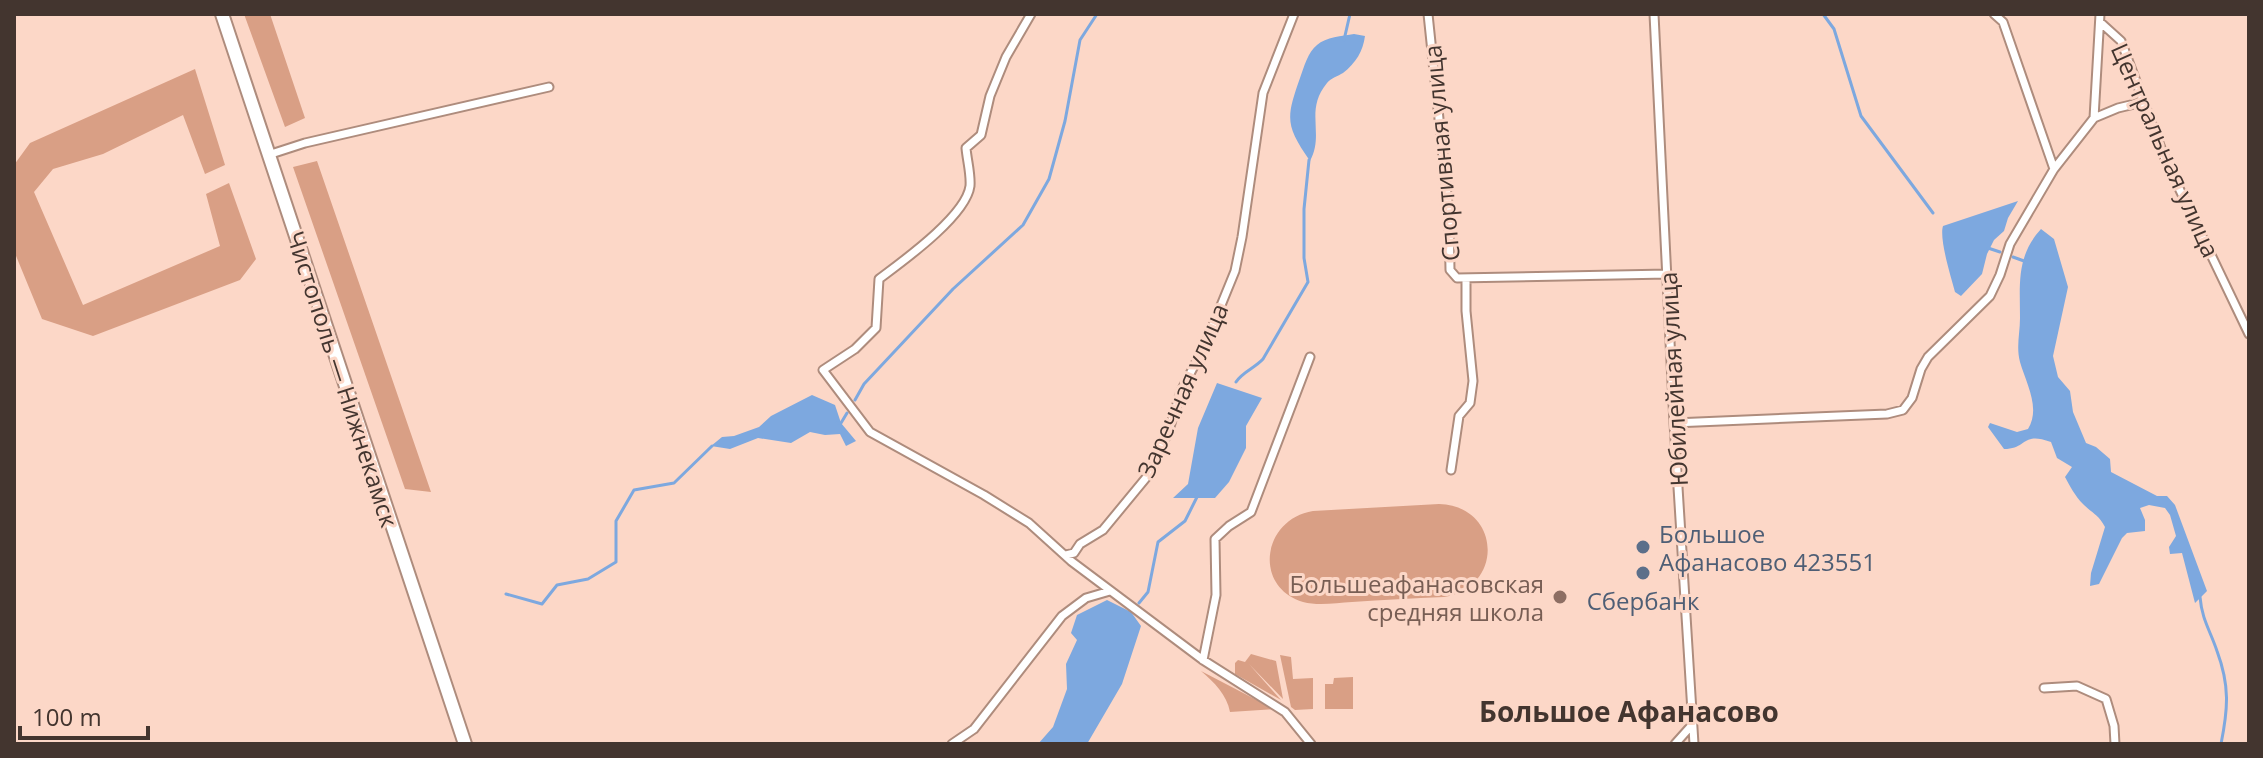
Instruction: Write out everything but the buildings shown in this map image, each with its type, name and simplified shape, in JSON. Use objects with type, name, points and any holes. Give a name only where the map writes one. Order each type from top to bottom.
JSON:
[{"type":"main road","name":"Чистополь — Нижнекамск","points":[[222,14],[465,744]]},
{"type":"street","points":[[1031,14],[1006,57],[990,96],[981,135],[966,148],[970,188],[954,216],[913,254],[879,279],[876,328],[855,349],[823,370],[870,432],[1029,523],[1110,591],[1203,660],[1285,712],[1311,744]]},
{"type":"street","name":"Заречная улица","points":[[1066,555],[1074,553],[1080,544],[1103,530],[1150,473],[1169,430],[1181,391],[1204,347],[1235,271],[1263,93],[1294,14]]},
{"type":"street","name":"Спортивная улица","points":[[1428,14],[1449,214],[1450,270],[1457,278],[1466,280],[1473,381],[1470,403],[1459,416],[1451,470]]},
{"type":"street","name":"Юбилейная улица","points":[[1654,14],[1674,423],[1694,744]]},
{"type":"street","points":[[1994,14],[2003,22],[2054,169]]},
{"type":"street","points":[[2094,118],[2100,18]]},
{"type":"street","name":"Центральная улица","points":[[2100,18],[2121,41],[2165,159],[2249,334]]},
{"type":"street","points":[[268,155],[305,143],[549,87]]},
{"type":"street","points":[[1674,423],[1887,414],[1903,410],[1912,398],[1928,357],[1990,296],[2010,244],[2064,156],[2094,118],[2143,102]]},
{"type":"street","points":[[2045,149],[2064,156]]},
{"type":"street","points":[[1466,280],[1668,274]]},
{"type":"street","points":[[1203,660],[1216,595],[1215,539],[1251,512],[1310,357]]},
{"type":"street","points":[[952,744],[974,729],[1062,616],[1086,598],[1110,591]]},
{"type":"street","points":[[2044,688],[2077,686],[2106,699],[2114,726],[2115,744]]},
{"type":"street","points":[[1675,744],[1692,724]]},
{"type":"shaded area","points":[[244,14],[270,14],[305,118],[285,127]]},
{"type":"shaded area","points":[[195,69],[225,165],[205,174],[183,115],[103,154],[53,169],[34,192],[83,305],[220,246],[206,194],[229,183],[256,259],[240,280],[93,336],[42,319],[14,251],[14,165],[30,143]]},
{"type":"shaded area","points":[[317,161],[431,492],[405,489],[293,167]]},
{"type":"shaded area","points":[[1439,504],[1460,508],[1475,518],[1484,532],[1488,548],[1486,564],[1478,579],[1464,590],[1444,597],[1315,604],[1287,594],[1276,582],[1270,554],[1274,539],[1283,526],[1296,517],[1313,511]]},
{"type":"shaded area","points":[[1251,654],[1276,661],[1283,699],[1249,664],[1281,700],[1235,674],[1235,663],[1238,660],[1245,662]]},
{"type":"shaded area","points":[[1280,655],[1291,657],[1293,679],[1313,678],[1313,709],[1295,710],[1291,707]]},
{"type":"shaded area","points":[[1201,671],[1274,709],[1230,712],[1223,694]]},
{"type":"shaded area","points":[[1353,677],[1353,709],[1325,709],[1325,684],[1333,684],[1334,678]]},
{"type":"water","points":[[1354,34],[1365,36],[1358,56],[1320,93],[1315,113],[1316,141],[1310,161],[1290,121],[1300,78],[1317,45]]},
{"type":"water","points":[[2018,201],[2004,231],[1994,240],[1987,254],[1982,274],[1961,296],[1955,292],[1948,268],[1943,226]]},
{"type":"water","points":[[2041,229],[2054,239],[2068,287],[2053,356],[2058,377],[2070,391],[2073,412],[2086,443],[2110,459],[2111,472],[2157,496],[2167,496],[2175,505],[2207,591],[2195,603],[2182,553],[2170,554],[2169,547],[2176,536],[2170,515],[2165,508],[2149,505],[2140,508],[2145,531],[2127,533],[2122,538],[2099,584],[2090,586],[2105,527],[2078,498],[2065,477],[2072,467],[2057,458],[2051,442],[2034,438],[2004,449],[1988,427],[1990,423],[2017,432],[2028,429],[2032,421],[2033,404],[2018,351],[2020,282],[2023,260]]},
{"type":"water","points":[[1217,383],[1262,398],[1246,426],[1246,448],[1229,482],[1215,498],[1173,498],[1188,484],[1198,428]]},
{"type":"water","points":[[812,395],[835,405],[841,423],[856,441],[846,446],[840,434],[810,432],[791,443],[758,438],[730,449],[711,446],[722,437],[759,427],[771,416]]},
{"type":"water","points":[[1107,600],[1131,612],[1141,626],[1122,684],[1087,744],[1038,744],[1053,727],[1067,689],[1066,664],[1077,640],[1071,633],[1077,615]]},
{"type":"waterway","points":[[855,400],[864,384],[953,289],[1023,225],[1049,179],[1065,121],[1080,40],[1097,14]]},
{"type":"waterway","points":[[1344,40],[1350,14]]},
{"type":"waterway","points":[[1823,14],[1834,29],[1861,116],[1933,213]]},
{"type":"waterway","points":[[1236,382],[1263,359],[1308,282],[1304,258],[1304,209],[1309,160]]},
{"type":"waterway","points":[[1988,248],[2000,252]]},
{"type":"waterway","points":[[2013,257],[2024,261]]},
{"type":"waterway","points":[[837,423],[841,423],[847,413]]},
{"type":"waterway","points":[[506,594],[542,604],[557,585],[588,579],[616,562],[616,521],[634,490],[674,483],[712,446]]},
{"type":"waterway","points":[[1139,603],[1148,592],[1158,542],[1185,521],[1198,495]]},
{"type":"waterway","points":[[2200,597],[2226,687],[2221,744]]},
{"type":"place","name":"Большое Афанасово 423551","points":[[1643,547]]},
{"type":"place","name":"Сбербанк","points":[[1643,573]]},
{"type":"place","name":"Большеафанасовская средняя школа","points":[[1560,597]]},
{"type":"district","name":"Большое Афанасово","points":[[1629,711]]}]
